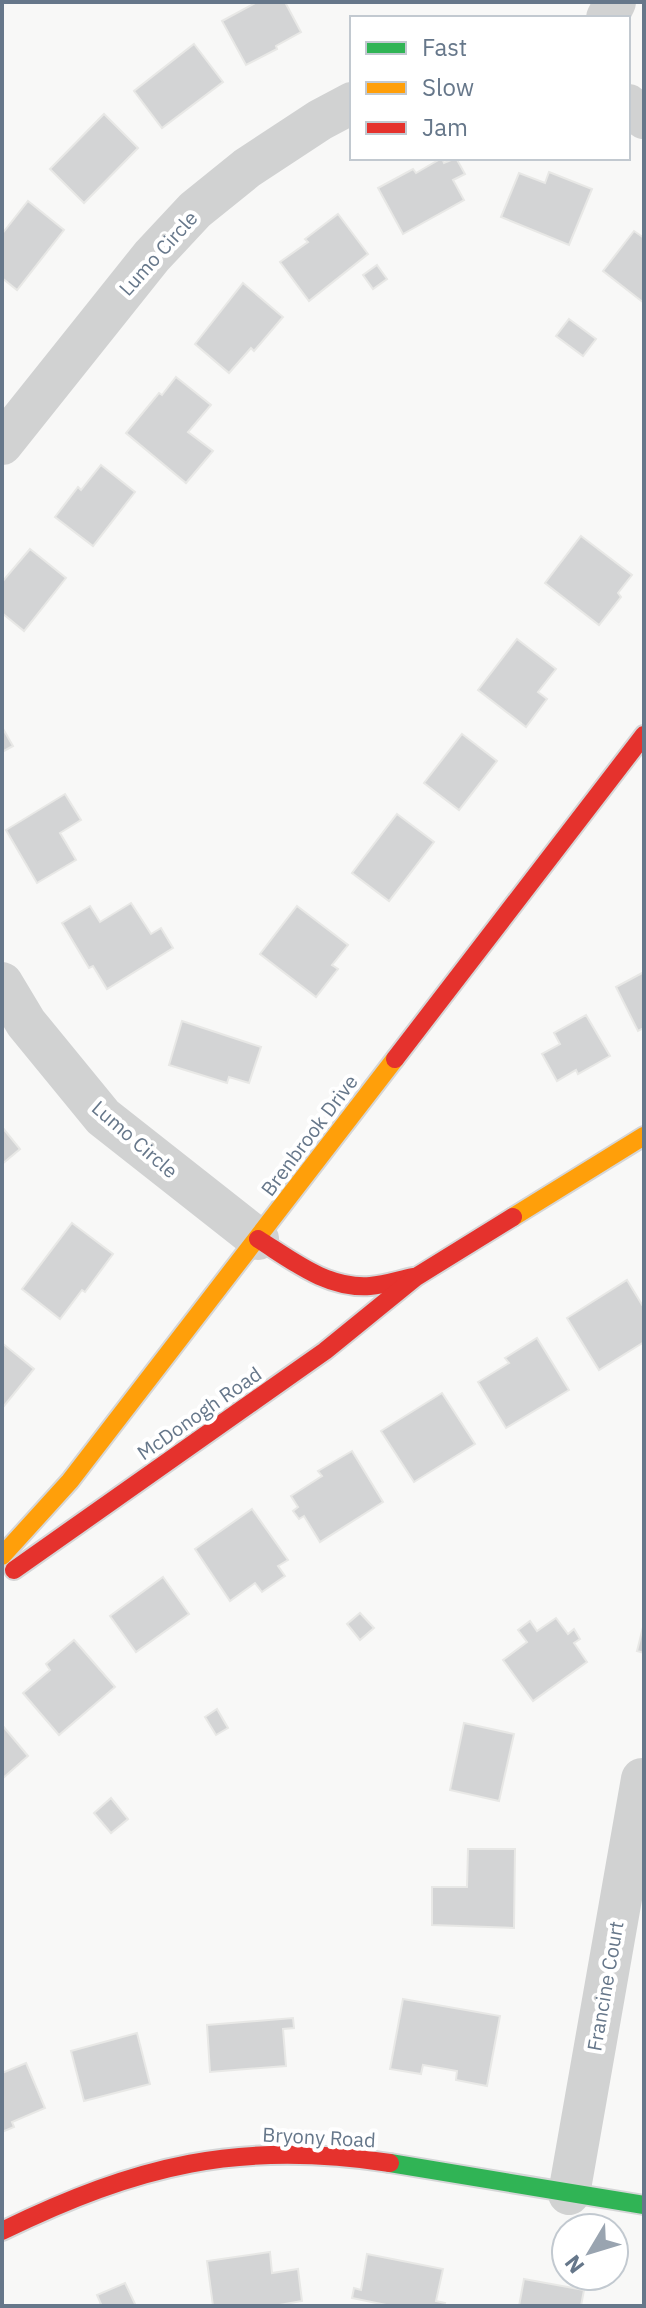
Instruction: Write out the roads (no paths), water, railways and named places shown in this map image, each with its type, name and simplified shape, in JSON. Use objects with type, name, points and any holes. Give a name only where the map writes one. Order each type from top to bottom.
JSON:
[{"type":"street","name":"Lumo Circle","points":[[2,444],[152,256],[195,210],[247,168],[350,104]]},
{"type":"street","name":"Brenbrook Drive","points":[[2,1556],[70,1481],[644,735]]},
{"type":"street","name":"Lumo Circle","points":[[2,983],[26,1023],[103,1117],[258,1239]]},
{"type":"street","name":"McDonogh Road","points":[[2,1578],[325,1351],[416,1277],[644,1136]]},
{"type":"street","name":"McDonogh Road","points":[[258,1239],[323,1279],[347,1285],[369,1287],[416,1277]]},
{"type":"street","name":"Francine Court","points":[[569,2194],[642,1779]]},
{"type":"street","name":"Bryony Road","points":[[2,2231],[56,2204],[134,2177],[208,2160],[280,2153],[356,2157],[644,2205]]}]
